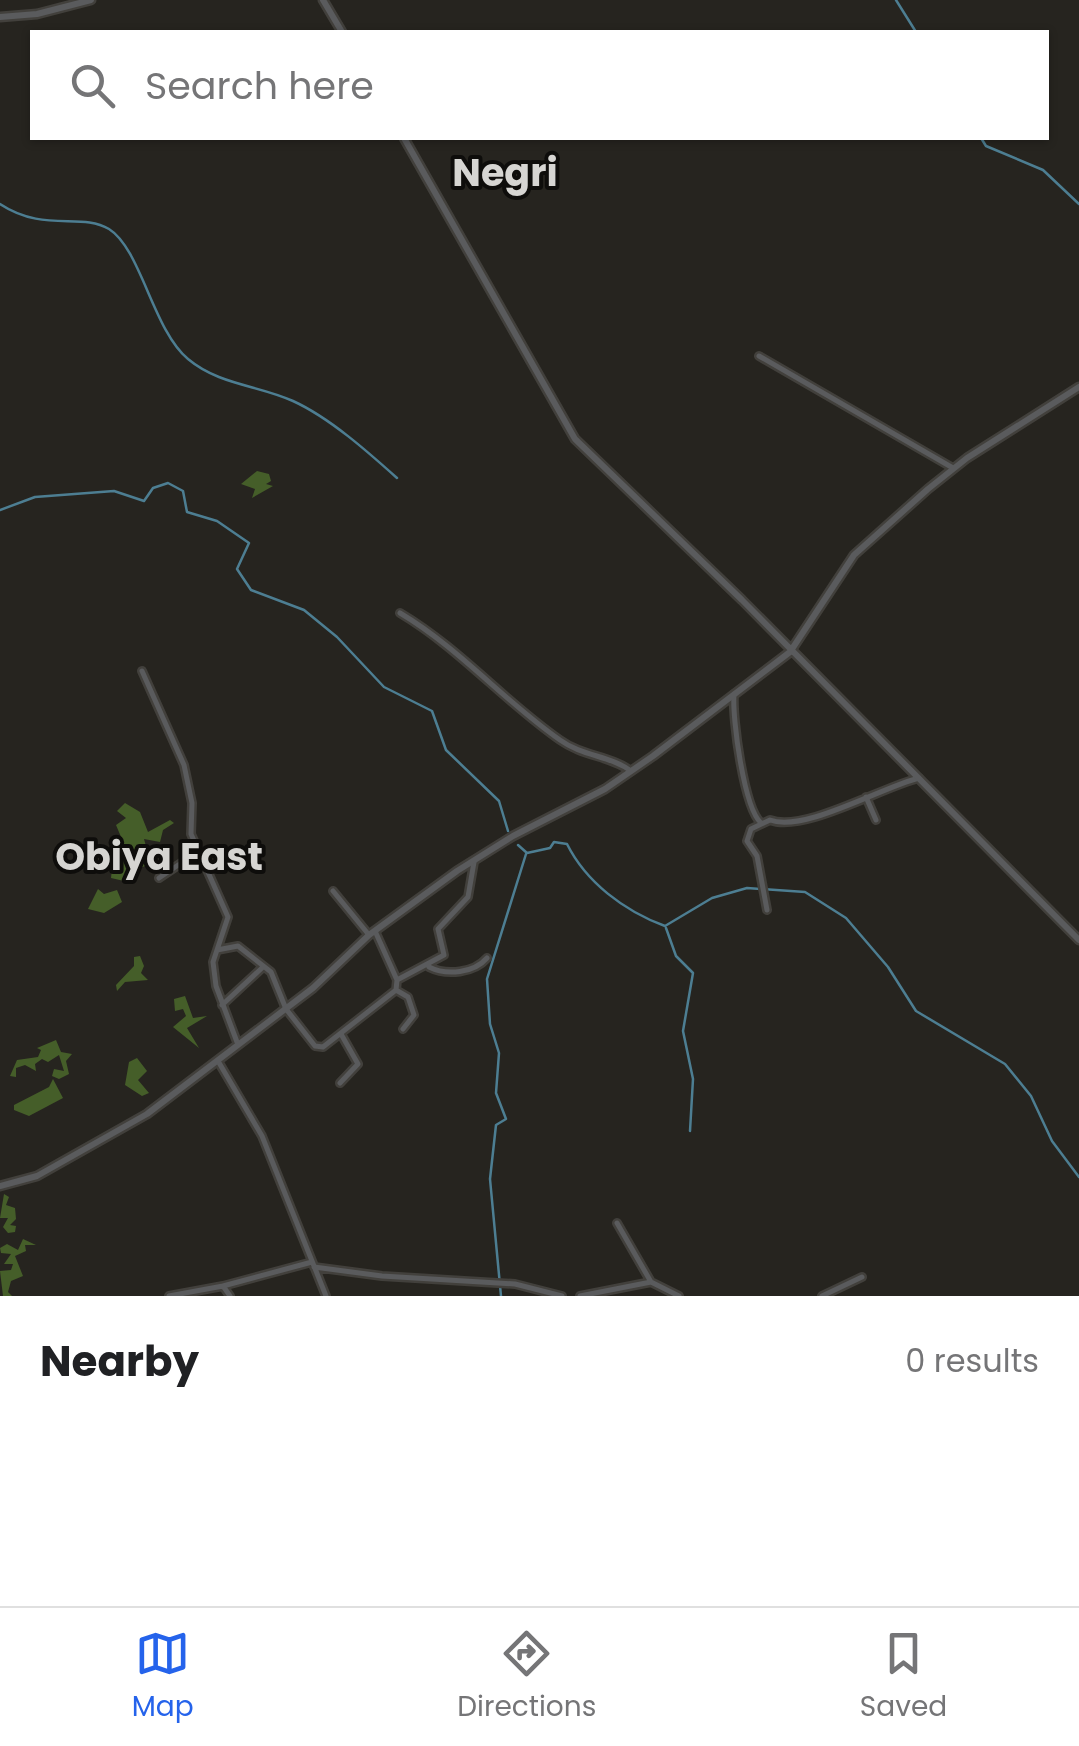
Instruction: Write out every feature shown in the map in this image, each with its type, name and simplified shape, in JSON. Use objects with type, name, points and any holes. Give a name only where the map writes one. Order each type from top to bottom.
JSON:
[{"type":"street","points":[[0,16],[50,11],[91,0]]},
{"type":"street","points":[[323,0],[341,30]]},
{"type":"street","points":[[405,140],[575,439],[1079,940]]},
{"type":"street","points":[[759,356],[953,468]]},
{"type":"street","points":[[0,1186],[22,1182],[53,1168],[147,1114],[286,1009],[372,933],[474,860],[631,771],[790,652],[854,555],[953,468],[1079,387]]},
{"type":"street","points":[[400,613],[477,668],[529,717],[576,752],[631,771]]},
{"type":"street","points":[[142,671],[184,765],[192,803],[189,825],[228,920],[214,951],[216,986],[238,1042]]},
{"type":"street","points":[[734,694],[731,722],[742,751],[747,796],[754,817],[761,823]]},
{"type":"street","points":[[751,829],[761,823],[786,824],[919,778]]},
{"type":"street","points":[[866,798],[876,820]]},
{"type":"street","points":[[754,817],[747,841],[757,856],[767,910]]},
{"type":"street","points":[[159,878],[199,851]]},
{"type":"street","points":[[397,980],[429,967],[444,955],[438,929],[468,897],[474,860]]},
{"type":"street","points":[[214,951],[238,946],[263,966],[275,978],[286,1009],[315,1046],[323,1047],[396,990],[397,980],[372,933],[334,891]]},
{"type":"street","points":[[429,967],[455,972],[479,966],[488,958]]},
{"type":"street","points":[[222,1005],[263,966]]},
{"type":"street","points":[[396,990],[408,997],[414,1015],[404,1029]]},
{"type":"street","points":[[340,1033],[358,1064],[340,1083]]},
{"type":"street","points":[[218,1062],[262,1136],[326,1296]]},
{"type":"street","points":[[617,1223],[650,1282],[679,1296]]},
{"type":"street","points":[[170,1296],[313,1264],[382,1276],[516,1284],[562,1296]]},
{"type":"street","points":[[822,1296],[862,1277]]},
{"type":"street","points":[[580,1296],[650,1282]]},
{"type":"street","points":[[223,1286],[230,1296]]},
{"type":"green space","points":[[257,471],[269,474],[271,481],[266,484],[273,486],[252,498],[255,489],[241,484]]},
{"type":"green space","points":[[125,803],[140,812],[148,832],[170,820],[174,823],[163,830],[160,842],[144,839],[151,864],[128,872],[124,881],[111,878],[114,850],[124,844],[116,825],[126,818],[117,811]]},
{"type":"green space","points":[[98,889],[104,894],[117,890],[122,902],[104,913],[88,909]]},
{"type":"green space","points":[[140,956],[144,966],[141,973],[148,980],[125,982],[117,991],[116,985],[134,966],[134,957]]},
{"type":"green space","points":[[185,996],[193,1018],[207,1016],[187,1028],[199,1048],[173,1027],[186,1016],[183,1009],[175,1011],[174,999]]},
{"type":"green space","points":[[56,1040],[61,1052],[72,1054],[66,1061],[69,1074],[59,1079],[52,1076],[54,1069],[64,1071],[59,1055],[48,1062],[42,1059],[35,1064],[36,1071],[25,1065],[16,1068],[16,1077],[10,1076],[17,1060],[38,1057],[41,1050],[37,1048]]},
{"type":"green space","points":[[137,1058],[147,1071],[138,1080],[149,1093],[142,1096],[125,1085],[129,1062]]},
{"type":"green space","points":[[53,1079],[63,1098],[29,1116],[14,1110],[14,1105],[49,1087]]},
{"type":"green space","points":[[4,1194],[9,1197],[6,1205],[15,1208],[16,1219],[10,1225],[16,1226],[15,1232],[8,1233],[3,1227],[8,1218],[0,1218]]},
{"type":"green space","points":[[23,1239],[36,1245],[25,1245],[26,1251],[15,1256],[23,1276],[11,1281],[8,1292],[12,1296],[3,1296],[0,1271],[11,1270],[13,1264],[4,1264],[11,1254],[1,1253],[0,1248],[7,1244],[18,1250]]},
{"type":"waterway","points":[[896,0],[915,30]]},
{"type":"waterway","points":[[982,140],[986,146],[1043,170],[1079,204]]},
{"type":"waterway","points":[[0,204],[32,218],[86,222],[109,229],[130,254],[165,329],[188,359],[213,374],[307,408],[348,436],[397,478]]},
{"type":"waterway","points":[[0,510],[35,497],[114,491],[144,501],[153,488],[168,483],[183,491],[187,512],[217,521],[249,543],[237,569],[251,590],[304,610],[337,637],[384,687],[432,711],[446,750],[499,801],[508,831]]},
{"type":"waterway","points":[[518,845],[527,853],[550,848],[554,842],[567,844],[585,871],[608,894],[665,926],[712,898],[747,888],[805,892],[846,918],[888,967],[916,1011],[1005,1064],[1031,1096],[1052,1141],[1079,1177]]},
{"type":"waterway","points":[[501,1296],[490,1179],[496,1125],[506,1119],[496,1093],[499,1053],[490,1024],[487,979],[526,854]]},
{"type":"waterway","points":[[666,928],[676,956],[693,973],[683,1031],[693,1079],[690,1131]]},
{"type":"district","name":"Negri","points":[[505,172]]},
{"type":"district","name":"Obiya East","points":[[159,856]]}]
